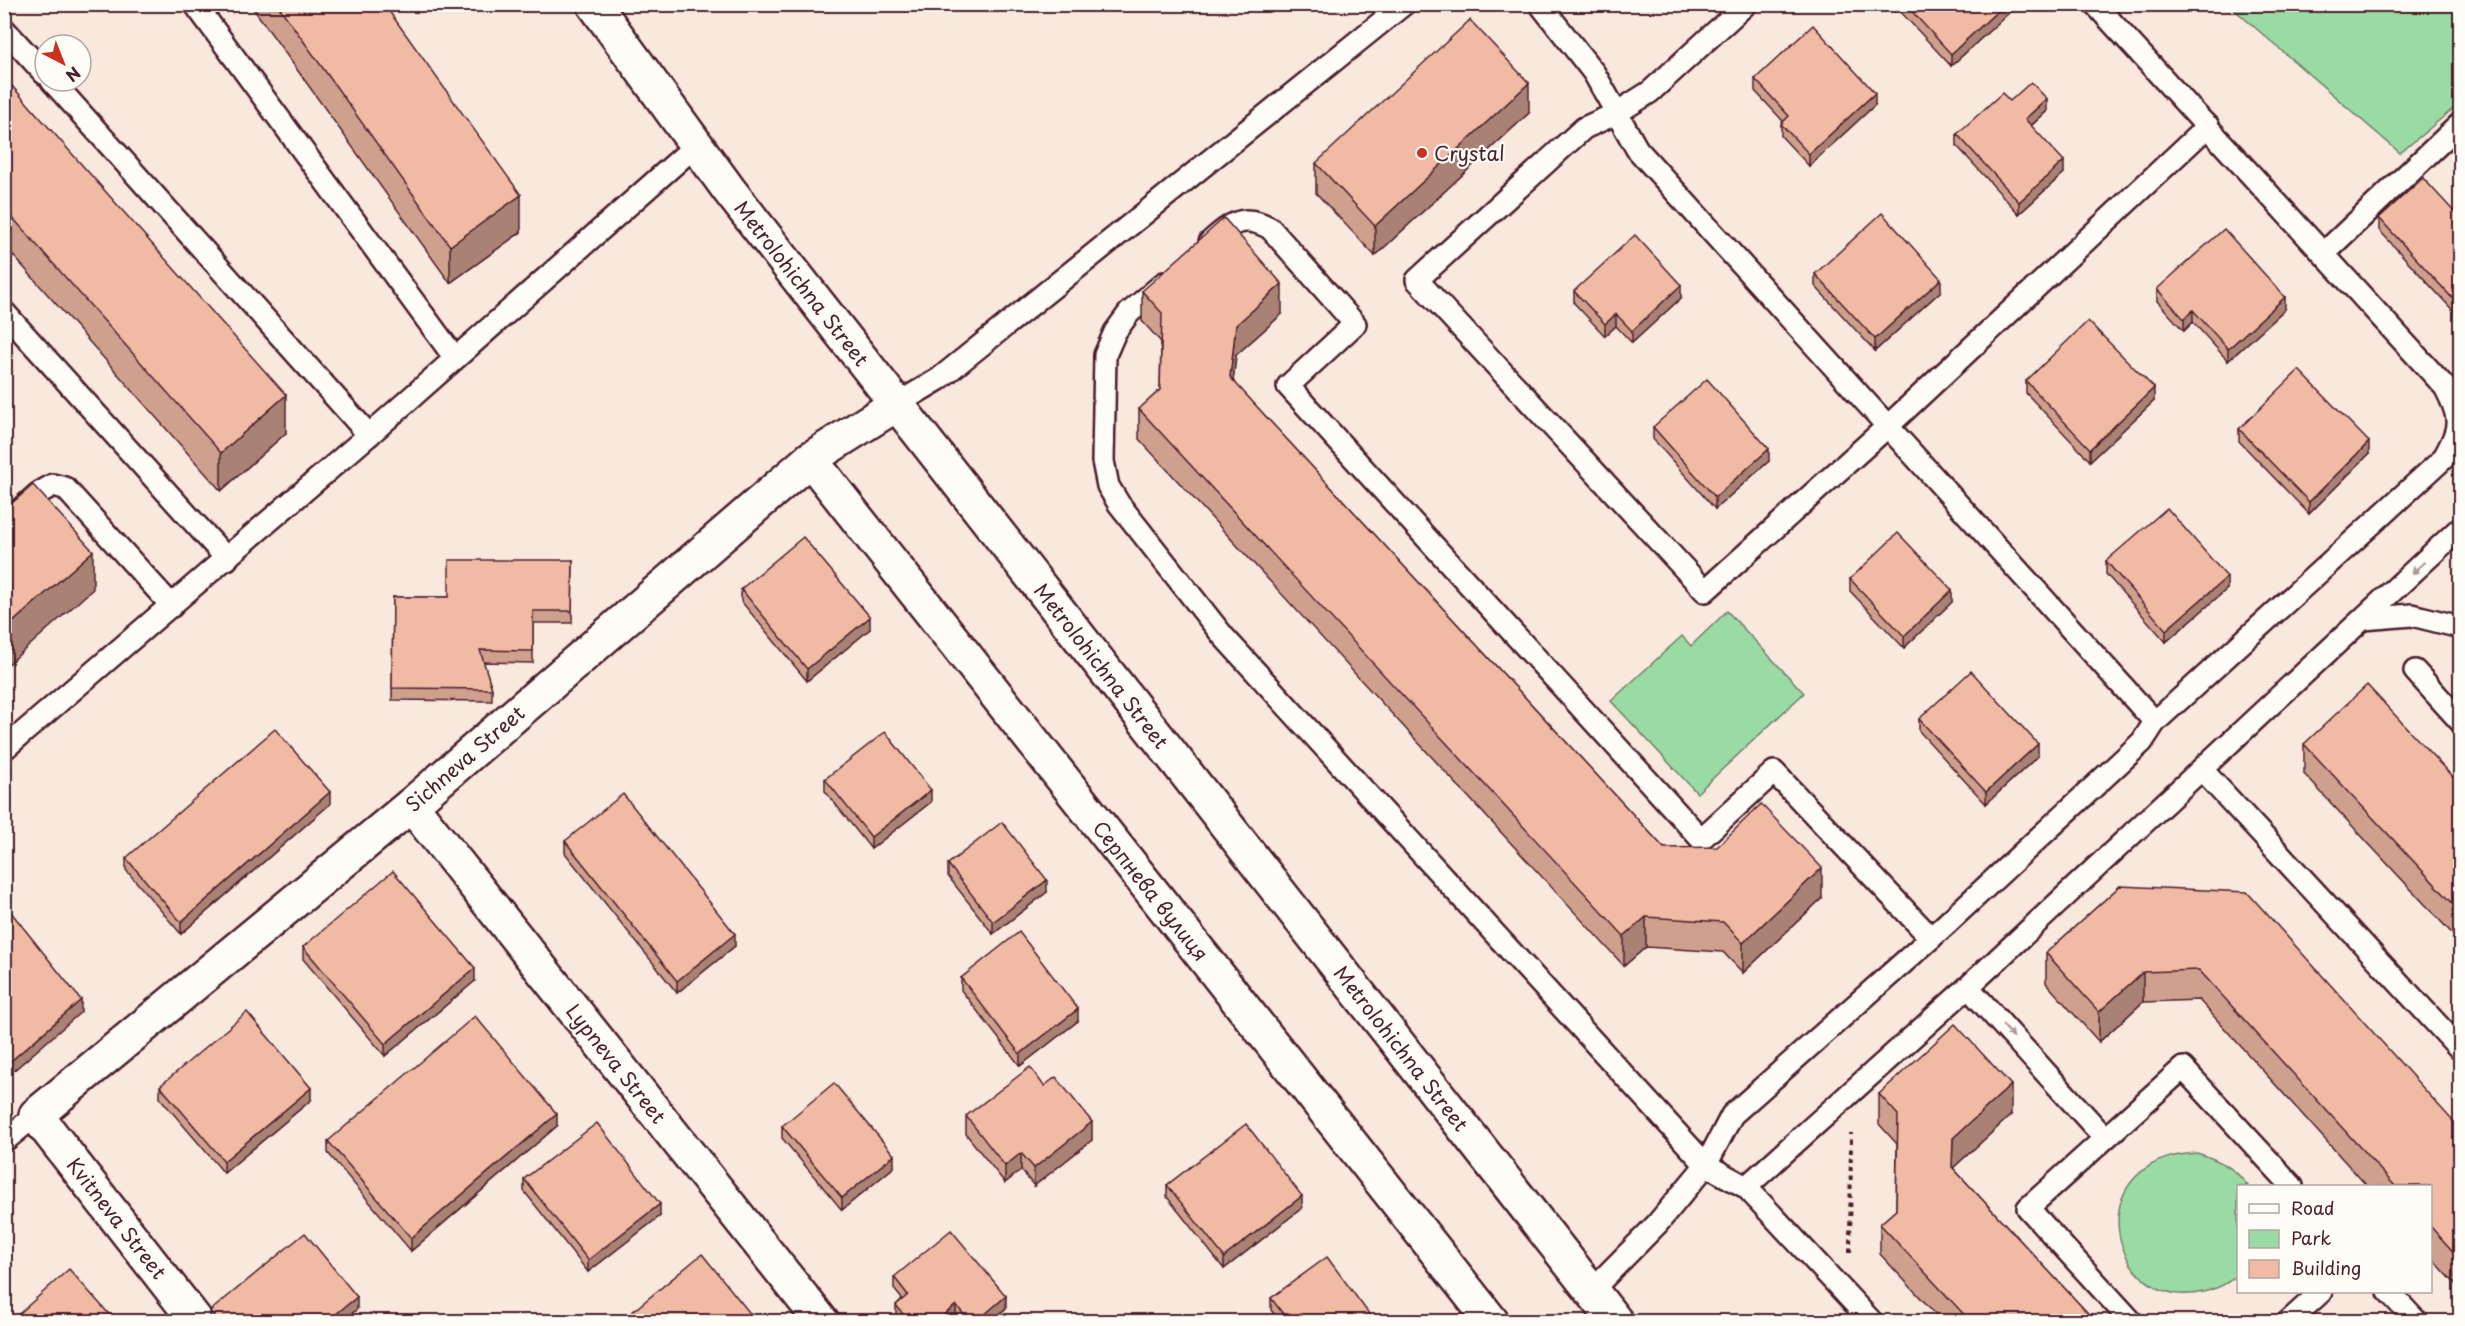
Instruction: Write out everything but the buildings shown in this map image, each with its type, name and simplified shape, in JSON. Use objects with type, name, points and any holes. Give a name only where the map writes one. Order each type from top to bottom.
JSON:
[{"type":"street","name":"Metrolohichna Street","points":[[594,4],[694,146],[1616,1322]]},
{"type":"street","name":"Sichneva Street","points":[[36,1115],[411,805],[810,459],[897,404]]},
{"type":"street","name":"Серпнева вулиця","points":[[810,459],[1492,1322]]},
{"type":"street","name":"Lypneva Street","points":[[411,805],[822,1322]]},
{"type":"street","name":"Kvitneva Street","points":[[36,1115],[197,1322]]},
{"type":"lane","points":[[195,4],[455,358]]},
{"type":"lane","points":[[897,404],[939,379],[1404,4]]},
{"type":"lane","points":[[1540,4],[1594,73],[1615,114],[1637,149],[2155,722]]},
{"type":"lane","points":[[1746,4],[1650,92],[1615,114],[1584,128],[1417,280],[1705,591],[1888,426],[2208,126]]},
{"type":"lane","points":[[1592,1290],[1657,1224],[1706,1165],[1732,1115],[1931,938],[2142,742],[2155,722],[2443,459],[2456,436],[2458,410],[2445,387],[2095,4]]},
{"type":"lane","points":[[4,28],[33,61]]},
{"type":"lane","points":[[63,93],[369,435]]},
{"type":"lane","points":[[2324,253],[2460,124]]},
{"type":"lane","points":[[4,749],[369,435],[694,146]]},
{"type":"lane","points":[[1196,255],[1235,222],[1256,220],[1270,228],[1355,324],[1288,386],[1701,838],[1774,772],[1931,938]]},
{"type":"lane","points":[[1179,269],[1129,313],[1115,332],[1106,355],[1103,461],[1108,486],[1119,504],[1223,636],[1706,1165],[1746,1187],[1872,1322]]},
{"type":"lane","points":[[4,312],[227,559]]},
{"type":"lane","points":[[4,524],[39,493],[53,485],[65,488],[172,606]]},
{"type":"lane","points":[[1746,1187],[2203,771],[2460,528]]},
{"type":"lane","points":[[2364,619],[2412,615],[2435,623],[2460,627]]},
{"type":"lane","points":[[2415,671],[2460,721]]},
{"type":"lane","points":[[2203,771],[2460,1048]]},
{"type":"lane","points":[[1968,987],[2104,1137]]},
{"type":"lane","points":[[2132,1322],[2028,1208],[2183,1068],[2291,1185]]},
{"type":"lane","points":[[4,1142],[36,1115]]},
{"type":"lane","points":[[2288,1322],[2320,1293]]},
{"type":"lane","points":[[2390,1293],[2417,1322]]},
{"type":"path","points":[[1850,1262],[1851,1132]]},
{"type":"green space","points":[[2229,5],[2460,5],[2460,103],[2400,153]]},
{"type":"green space","points":[[1727,611],[1804,693],[1697,793],[1611,701],[1682,636],[1691,646]]},
{"type":"green space","points":[[2197,1153],[2226,1165],[2247,1185],[2237,1185],[2237,1274],[2227,1283],[2203,1292],[2171,1293],[2146,1280],[2128,1259],[2119,1233],[2120,1205],[2133,1180],[2158,1162]]},
{"type":"place","name":"Crystal","points":[[1422,153]]}]
